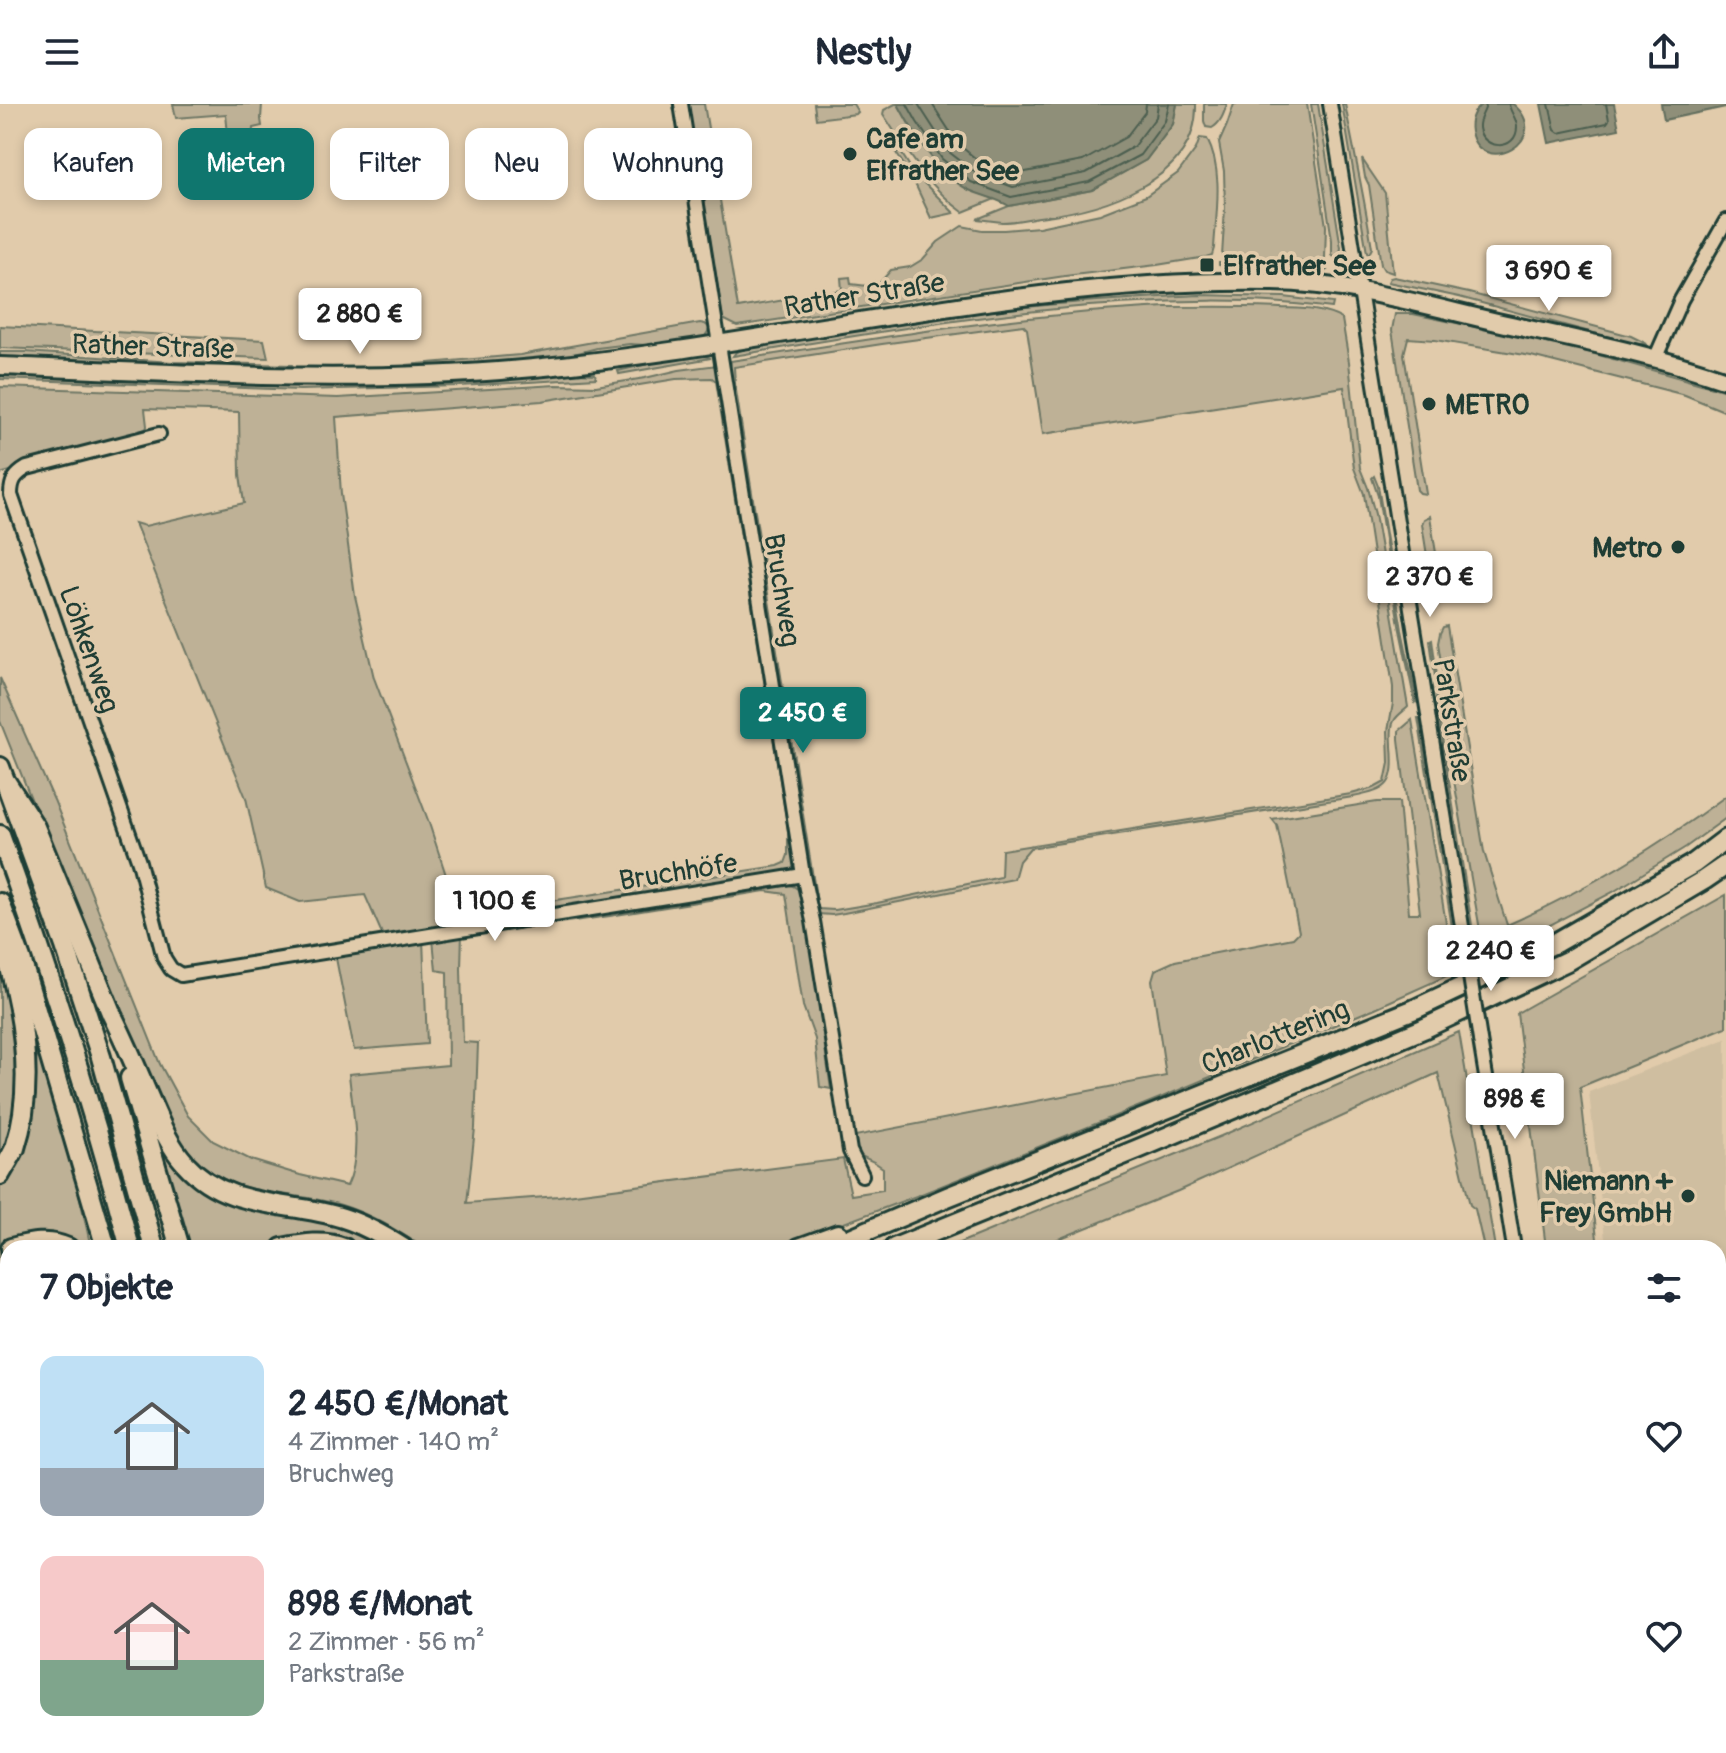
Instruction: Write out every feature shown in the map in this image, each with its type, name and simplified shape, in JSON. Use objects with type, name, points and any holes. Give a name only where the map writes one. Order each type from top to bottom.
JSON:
[{"type":"highway","points":[[3,774],[35,827],[165,1136],[185,1163],[201,1178],[226,1192],[258,1203],[312,1210],[343,1218],[390,1240]]},
{"type":"highway","points":[[3,774],[101,1057],[152,1240]]},
{"type":"highway","points":[[0,835],[42,952],[128,1240]]},
{"type":"highway","name":"Charlottering","points":[[846,1240],[1415,1009],[1557,942],[1693,864],[1726,839]]},
{"type":"highway","name":"Charlottering","points":[[914,1240],[1423,1029],[1567,961],[1726,865]]},
{"type":"highway","points":[[0,903],[21,959],[104,1240]]},
{"type":"highway","points":[[0,931],[21,1021],[26,1065],[24,1112],[14,1150],[0,1175]]},
{"type":"highway","points":[[112,1015],[178,1240]]},
{"type":"highway","points":[[822,1240],[947,1197]]},
{"type":"main road","name":"Rather Straße","points":[[0,366],[260,376],[374,376],[532,368],[1076,291],[1277,282],[1359,292],[1474,317],[1655,359],[1726,380]]},
{"type":"street","name":"Bruchweg","points":[[681,104],[803,875],[850,1151],[862,1175]]},
{"type":"street","name":"Parkstraße","points":[[1330,104],[1513,1240]]},
{"type":"street","points":[[1655,359],[1681,300],[1726,221]]},
{"type":"street","name":"Löhkenweg","points":[[159,434],[27,468],[17,474],[11,484],[11,495],[139,862],[164,958],[171,969],[181,975]]},
{"type":"street","name":"Bruchhöfe","points":[[181,975],[803,875]]},
{"type":"shaded area","points":[[173,104],[262,104],[262,126],[253,128],[227,128],[226,114],[176,118]]},
{"type":"shaded area","points":[[688,104],[704,104],[708,128],[692,128]]},
{"type":"shaded area","points":[[814,104],[853,104],[858,112],[816,119]]},
{"type":"shaded area","points":[[898,104],[910,126],[967,189],[995,199],[963,212],[950,202],[918,167],[883,114],[884,110]]},
{"type":"shaded area","points":[[1177,104],[1196,104],[1192,131],[1181,153],[1164,172],[1142,187],[1090,207],[1064,213],[1007,222],[977,219],[1009,206],[1092,190],[1146,160],[1173,124]]},
{"type":"shaded area","points":[[1204,104],[1227,104],[1220,121],[1212,128],[1206,127],[1204,121]]},
{"type":"shaded area","points":[[1234,104],[1307,104],[1326,226],[1323,262],[1222,256],[1225,208],[1224,171],[1219,143]]},
{"type":"shaded area","points":[[1311,104],[1318,104],[1341,248],[1339,257],[1335,258],[1332,255]]},
{"type":"shaded area","points":[[1342,104],[1345,104],[1366,212],[1372,248],[1369,254],[1367,253]]},
{"type":"shaded area","points":[[1200,138],[1207,139],[1212,152],[1218,193],[1212,255],[737,326],[723,319],[704,200],[720,200],[738,308],[842,290],[841,278],[850,277],[851,284],[876,287],[891,270],[910,267],[923,259],[938,242],[962,226],[982,230],[1039,227],[1100,214],[1146,196],[1178,173],[1196,149]]},
{"type":"shaded area","points":[[900,151],[914,173],[954,213],[931,218],[911,175],[896,153]]},
{"type":"shaded area","points":[[1362,159],[1385,193],[1393,273],[1384,270],[1381,265]]},
{"type":"shaded area","points":[[1219,262],[1327,270],[1275,272],[1219,265]]},
{"type":"shaded area","points":[[1394,277],[1469,293],[1631,336],[1647,344],[1635,344],[1459,297],[1388,282]]},
{"type":"shaded area","points":[[1200,295],[1284,297],[1333,303],[1332,308],[1272,302],[1211,301],[1089,306],[955,321],[733,356],[745,349],[983,312]]},
{"type":"shaded area","points":[[1266,307],[1320,311],[1342,319],[1360,468],[1375,514],[1408,707],[1392,727],[1391,777],[1382,788],[1353,797],[1030,848],[1019,861],[1014,879],[844,913],[818,914],[812,903],[731,361],[947,328],[1111,310]],"holes":[[[1023,325],[1027,329],[1043,434],[1344,387],[1354,468],[1364,494],[1393,687],[1385,782],[1351,794],[1002,850],[1001,877],[877,903],[835,910],[818,909],[734,367]]]},
{"type":"shaded area","points":[[1395,314],[1413,314],[1567,346],[1726,391],[1726,412],[1685,395],[1531,356],[1408,338],[1404,354],[1426,494],[1420,493],[1417,490],[1392,330]]},
{"type":"shaded area","points":[[700,323],[710,328],[704,338],[659,346],[630,344],[597,348],[555,359],[407,369],[407,365],[520,355]]},
{"type":"shaded area","points":[[0,326],[264,340],[268,358],[0,348]]},
{"type":"shaded area","points":[[0,352],[292,365],[294,368],[0,360]]},
{"type":"shaded area","points":[[700,355],[711,358],[619,374],[618,371],[660,361]]},
{"type":"shaded area","points":[[717,365],[797,865],[790,875],[405,936],[383,936],[365,895],[300,902],[266,888],[246,798],[135,523],[145,526],[244,503],[240,475],[239,412],[145,409],[146,429],[0,474],[0,387],[338,398],[556,385],[596,386]],"holes":[[[712,378],[716,381],[788,830],[785,863],[459,915],[428,820],[374,678],[355,596],[341,494],[336,417],[542,401],[676,379]]]},
{"type":"shaded area","points":[[595,374],[596,378],[460,386],[300,390],[0,379],[0,375],[328,386],[402,385]]},
{"type":"shaded area","points":[[1374,476],[1378,486],[1415,703],[1378,496],[1372,478]]},
{"type":"shaded area","points":[[1430,516],[1444,602],[1434,599],[1433,594],[1422,524]]},
{"type":"shaded area","points":[[1447,626],[1484,852],[1507,925],[1564,898],[1620,866],[1726,796],[1726,818],[1613,892],[1485,959],[1447,740],[1438,643],[1443,627]]},
{"type":"shaded area","points":[[1432,639],[1440,724],[1475,944],[1472,944],[1438,728]]},
{"type":"shaded area","points":[[0,678],[54,800],[160,1064],[188,1116],[213,1141],[251,1160],[347,1186],[352,1173],[355,1145],[349,1074],[448,1065],[447,972],[436,970],[433,939],[462,932],[463,1042],[478,1043],[475,1128],[467,1203],[559,1196],[843,1159],[851,1195],[883,1190],[883,1168],[857,1154],[853,1143],[855,1136],[1166,1076],[1152,980],[1155,970],[1175,961],[1293,938],[1299,932],[1277,825],[1272,819],[1377,802],[1399,802],[1409,913],[1420,913],[1399,739],[1399,731],[1412,720],[1450,947],[1447,951],[1449,975],[1160,1098],[798,1240],[411,1240],[352,1209],[257,1190],[224,1179],[209,1171],[186,1149],[167,1124],[0,721]]},
{"type":"shaded area","points":[[1418,718],[1459,951],[1456,952]]},
{"type":"shaded area","points":[[780,883],[793,886],[803,895],[831,1089],[820,1087],[815,1039],[803,1006],[786,894],[765,891],[493,932],[475,930]]},
{"type":"shaded area","points":[[1726,895],[1726,1027],[1580,1087],[1597,1240],[1545,1240],[1517,1013]]},
{"type":"shaded area","points":[[0,934],[64,1125],[89,1240],[0,1240]]},
{"type":"shaded area","points":[[423,939],[427,1044],[354,1050],[335,953]]},
{"type":"shaded area","points":[[1459,1032],[1494,1240],[1482,1240],[1475,1209],[1470,1205],[1438,1073],[1178,1191],[1056,1240],[967,1240],[1221,1136]]},
{"type":"shaded area","points":[[1726,1039],[1726,1240],[1605,1240],[1589,1092]]},
{"type":"shaded area","points":[[159,1144],[177,1165],[325,1221],[361,1229],[379,1240],[185,1240]]},
{"type":"water","points":[[898,104],[1177,104],[1173,124],[1146,160],[1092,190],[1009,206],[969,190],[947,174],[919,140]]},
{"type":"water","points":[[1482,104],[1513,104],[1524,117],[1526,130],[1521,141],[1512,149],[1488,153],[1477,146],[1471,124],[1474,113]]},
{"type":"water","points":[[1541,104],[1614,104],[1619,129],[1549,143]]},
{"type":"water","points":[[1661,104],[1726,104],[1726,107],[1664,120]]},
{"type":"place","name":"Cafe am Elfrather See","points":[[850,154]]},
{"type":"place","name":"Elfrather See","points":[[1207,265]]},
{"type":"place","name":"METRO","points":[[1429,404]]},
{"type":"place","name":"Metro","points":[[1678,547]]},
{"type":"place","name":"Niemann + Frey GmbH","points":[[1688,1196]]}]
